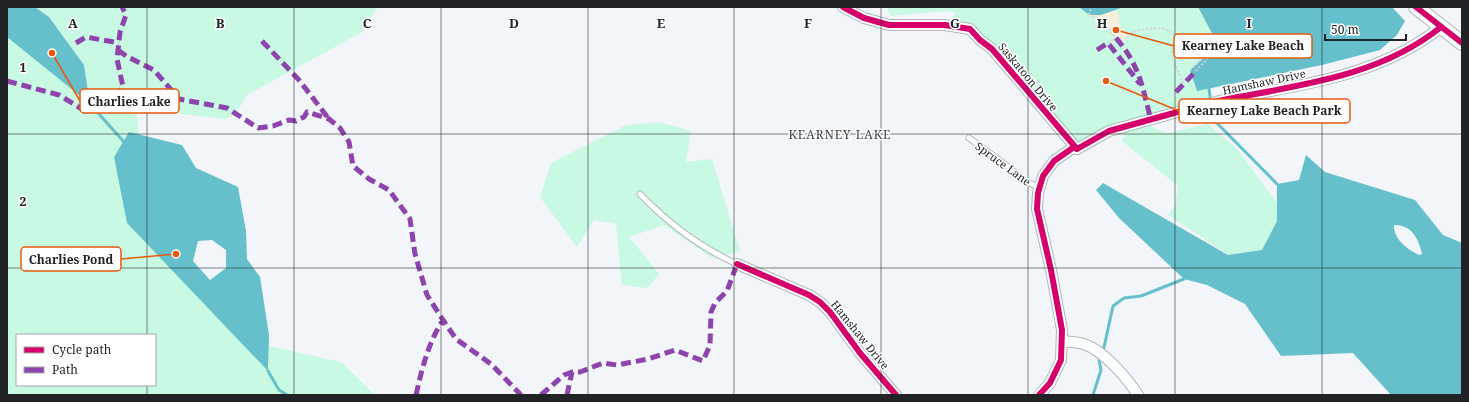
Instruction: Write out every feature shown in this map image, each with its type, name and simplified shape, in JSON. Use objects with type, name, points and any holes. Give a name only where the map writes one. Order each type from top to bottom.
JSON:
[{"type":"main road","points":[[1416,7],[1462,43]]},
{"type":"street","name":"Saskatoon Drive","points":[[842,7],[864,18],[889,25],[945,25],[970,29],[980,40],[992,49],[1077,149]]},
{"type":"street","name":"Hamshaw Drive","points":[[1039,395],[1050,382],[1061,360],[1062,330],[1054,284],[1037,210],[1039,187],[1046,171],[1054,161],[1074,147],[1077,149],[1109,131],[1124,126],[1192,108],[1194,111],[1205,104],[1335,78],[1371,67],[1423,42],[1441,27]]},
{"type":"street","name":"Hamshaw Drive","points":[[737,264],[808,295],[820,302],[830,312],[860,353],[896,395]]},
{"type":"street","points":[[1062,341],[1084,344],[1100,354],[1120,371],[1138,395]]},
{"type":"lane","name":"Spruce Lane","points":[[969,138],[1010,168],[1022,180],[1039,187]]},
{"type":"lane","name":"Hamshaw Drive","points":[[640,194],[660,216],[684,235],[710,252],[737,264]]},
{"type":"path","points":[[1090,7],[1089,15],[1099,18],[1116,38],[1108,43]]},
{"type":"path","points":[[1127,34],[1147,28],[1167,30],[1175,35],[1177,39],[1172,52],[1172,61],[1184,84]]},
{"type":"path","points":[[1196,71],[1209,57]]},
{"type":"path","points":[[1190,70],[1203,58]]},
{"type":"green space","points":[[35,7],[378,7],[362,32],[247,95],[235,115],[225,119],[136,109],[139,135],[129,132],[114,157],[267,370],[269,346],[341,362],[375,395],[7,395],[7,37],[90,104],[84,65],[49,17]]},
{"type":"green space","points":[[887,7],[1079,7],[1089,15],[1101,15],[1124,7],[1198,7],[1214,37],[1209,53],[1200,61],[1197,91],[1209,89],[1211,105],[1137,124],[1077,149],[980,40],[958,28],[945,25],[956,13],[947,11],[890,16]]},
{"type":"green space","points":[[659,122],[691,131],[686,162],[712,159],[740,251],[712,258],[664,225],[629,237],[659,274],[647,288],[622,285],[616,224],[594,220],[577,247],[540,197],[551,163],[626,125]]},
{"type":"green space","points":[[1145,124],[1167,133],[1208,124],[1238,150],[1277,203],[1277,221],[1262,250],[1229,255],[1168,215],[1175,206],[1178,186],[1122,141],[1126,128]]},
{"type":"sand","points":[[1115,10],[1119,15],[1120,26],[1127,34],[1123,45],[1099,18],[1089,15],[1101,15]]},
{"type":"water","points":[[7,7],[35,7],[49,17],[84,65],[90,104],[7,37]]},
{"type":"water","points":[[1079,7],[1124,7],[1101,15],[1089,15]]},
{"type":"water","points":[[1198,7],[1392,7],[1405,21],[1397,35],[1380,50],[1322,65],[1197,91],[1190,70],[1209,53],[1214,37]]},
{"type":"water","points":[[129,132],[182,145],[196,168],[238,187],[246,231],[247,259],[260,277],[269,335],[268,371],[127,223],[114,157]],"holes":[[[212,240],[226,250],[226,268],[210,280],[193,261],[198,241]]]},
{"type":"water","points":[[1306,155],[1325,172],[1415,200],[1443,235],[1462,243],[1462,395],[1391,395],[1353,353],[1281,356],[1245,304],[1207,285],[1184,279],[1119,218],[1096,190],[1103,183],[1228,255],[1262,250],[1277,221],[1277,184],[1299,180]],"holes":[[[1394,225],[1400,225],[1410,230],[1419,243],[1422,254],[1419,255],[1402,243],[1394,230]]]},
{"type":"waterway","points":[[1209,89],[1213,119],[1277,184]]},
{"type":"waterway","points":[[90,104],[124,142]]},
{"type":"waterway","points":[[1103,352],[1113,306],[1124,298],[1141,296],[1184,279]]},
{"type":"waterway","points":[[1093,395],[1101,370],[1099,360],[1100,357]]},
{"type":"waterway","points":[[268,371],[279,390],[287,395]]},
{"type":"marked path","points":[[7,81],[59,95],[85,111],[109,106],[123,87],[117,59],[120,32],[126,15],[122,7]]},
{"type":"marked path","points":[[76,43],[86,37],[119,43]]},
{"type":"marked path","points":[[1116,38],[1124,48],[1135,67],[1142,86],[1151,120]]},
{"type":"marked path","points":[[262,41],[299,80],[329,119]]},
{"type":"marked path","points":[[1097,50],[1108,43],[1140,84]]},
{"type":"marked path","points":[[118,50],[126,56],[154,70],[179,99],[227,108],[258,128],[273,126],[289,120],[296,121],[304,117],[307,112],[329,119],[340,128],[349,142],[353,166],[369,179],[389,190],[410,219],[415,254],[427,295],[443,320],[456,339],[491,364],[521,395]]},
{"type":"marked path","points":[[1176,92],[1196,71]]},
{"type":"marked path","points":[[541,395],[564,375],[572,372],[580,372],[603,363],[617,365],[648,359],[675,350],[703,361],[710,345],[711,312],[715,303],[727,291],[737,264]]},
{"type":"marked path","points":[[416,395],[429,347],[443,320]]},
{"type":"marked path","points":[[567,395],[572,372]]},
{"type":"cycle path","points":[[843,7],[864,18],[889,25],[945,25],[970,29],[980,40],[992,49],[1077,149]]},
{"type":"cycle path","points":[[1416,7],[1462,43]]},
{"type":"cycle path","points":[[1039,395],[1050,383],[1061,360],[1062,330],[1051,270],[1037,209],[1038,193],[1043,176],[1054,161],[1074,147],[1077,149],[1109,131],[1192,108],[1194,111],[1205,105],[1223,100],[1337,77],[1365,68],[1417,44],[1441,27]]},
{"type":"cycle path","points":[[737,264],[809,295],[820,302],[830,312],[860,353],[896,395]]},
{"type":"place","name":"Kearney Lake Beach","points":[[1116,30]]},
{"type":"place","name":"Charlies Lake","points":[[52,53]]},
{"type":"place","name":"Kearney Lake Beach Park","points":[[1106,81]]},
{"type":"place","name":"Charlies Pond","points":[[176,254]]},
{"type":"district","name":"KEARNEY LAKE","points":[[840,135]]}]
